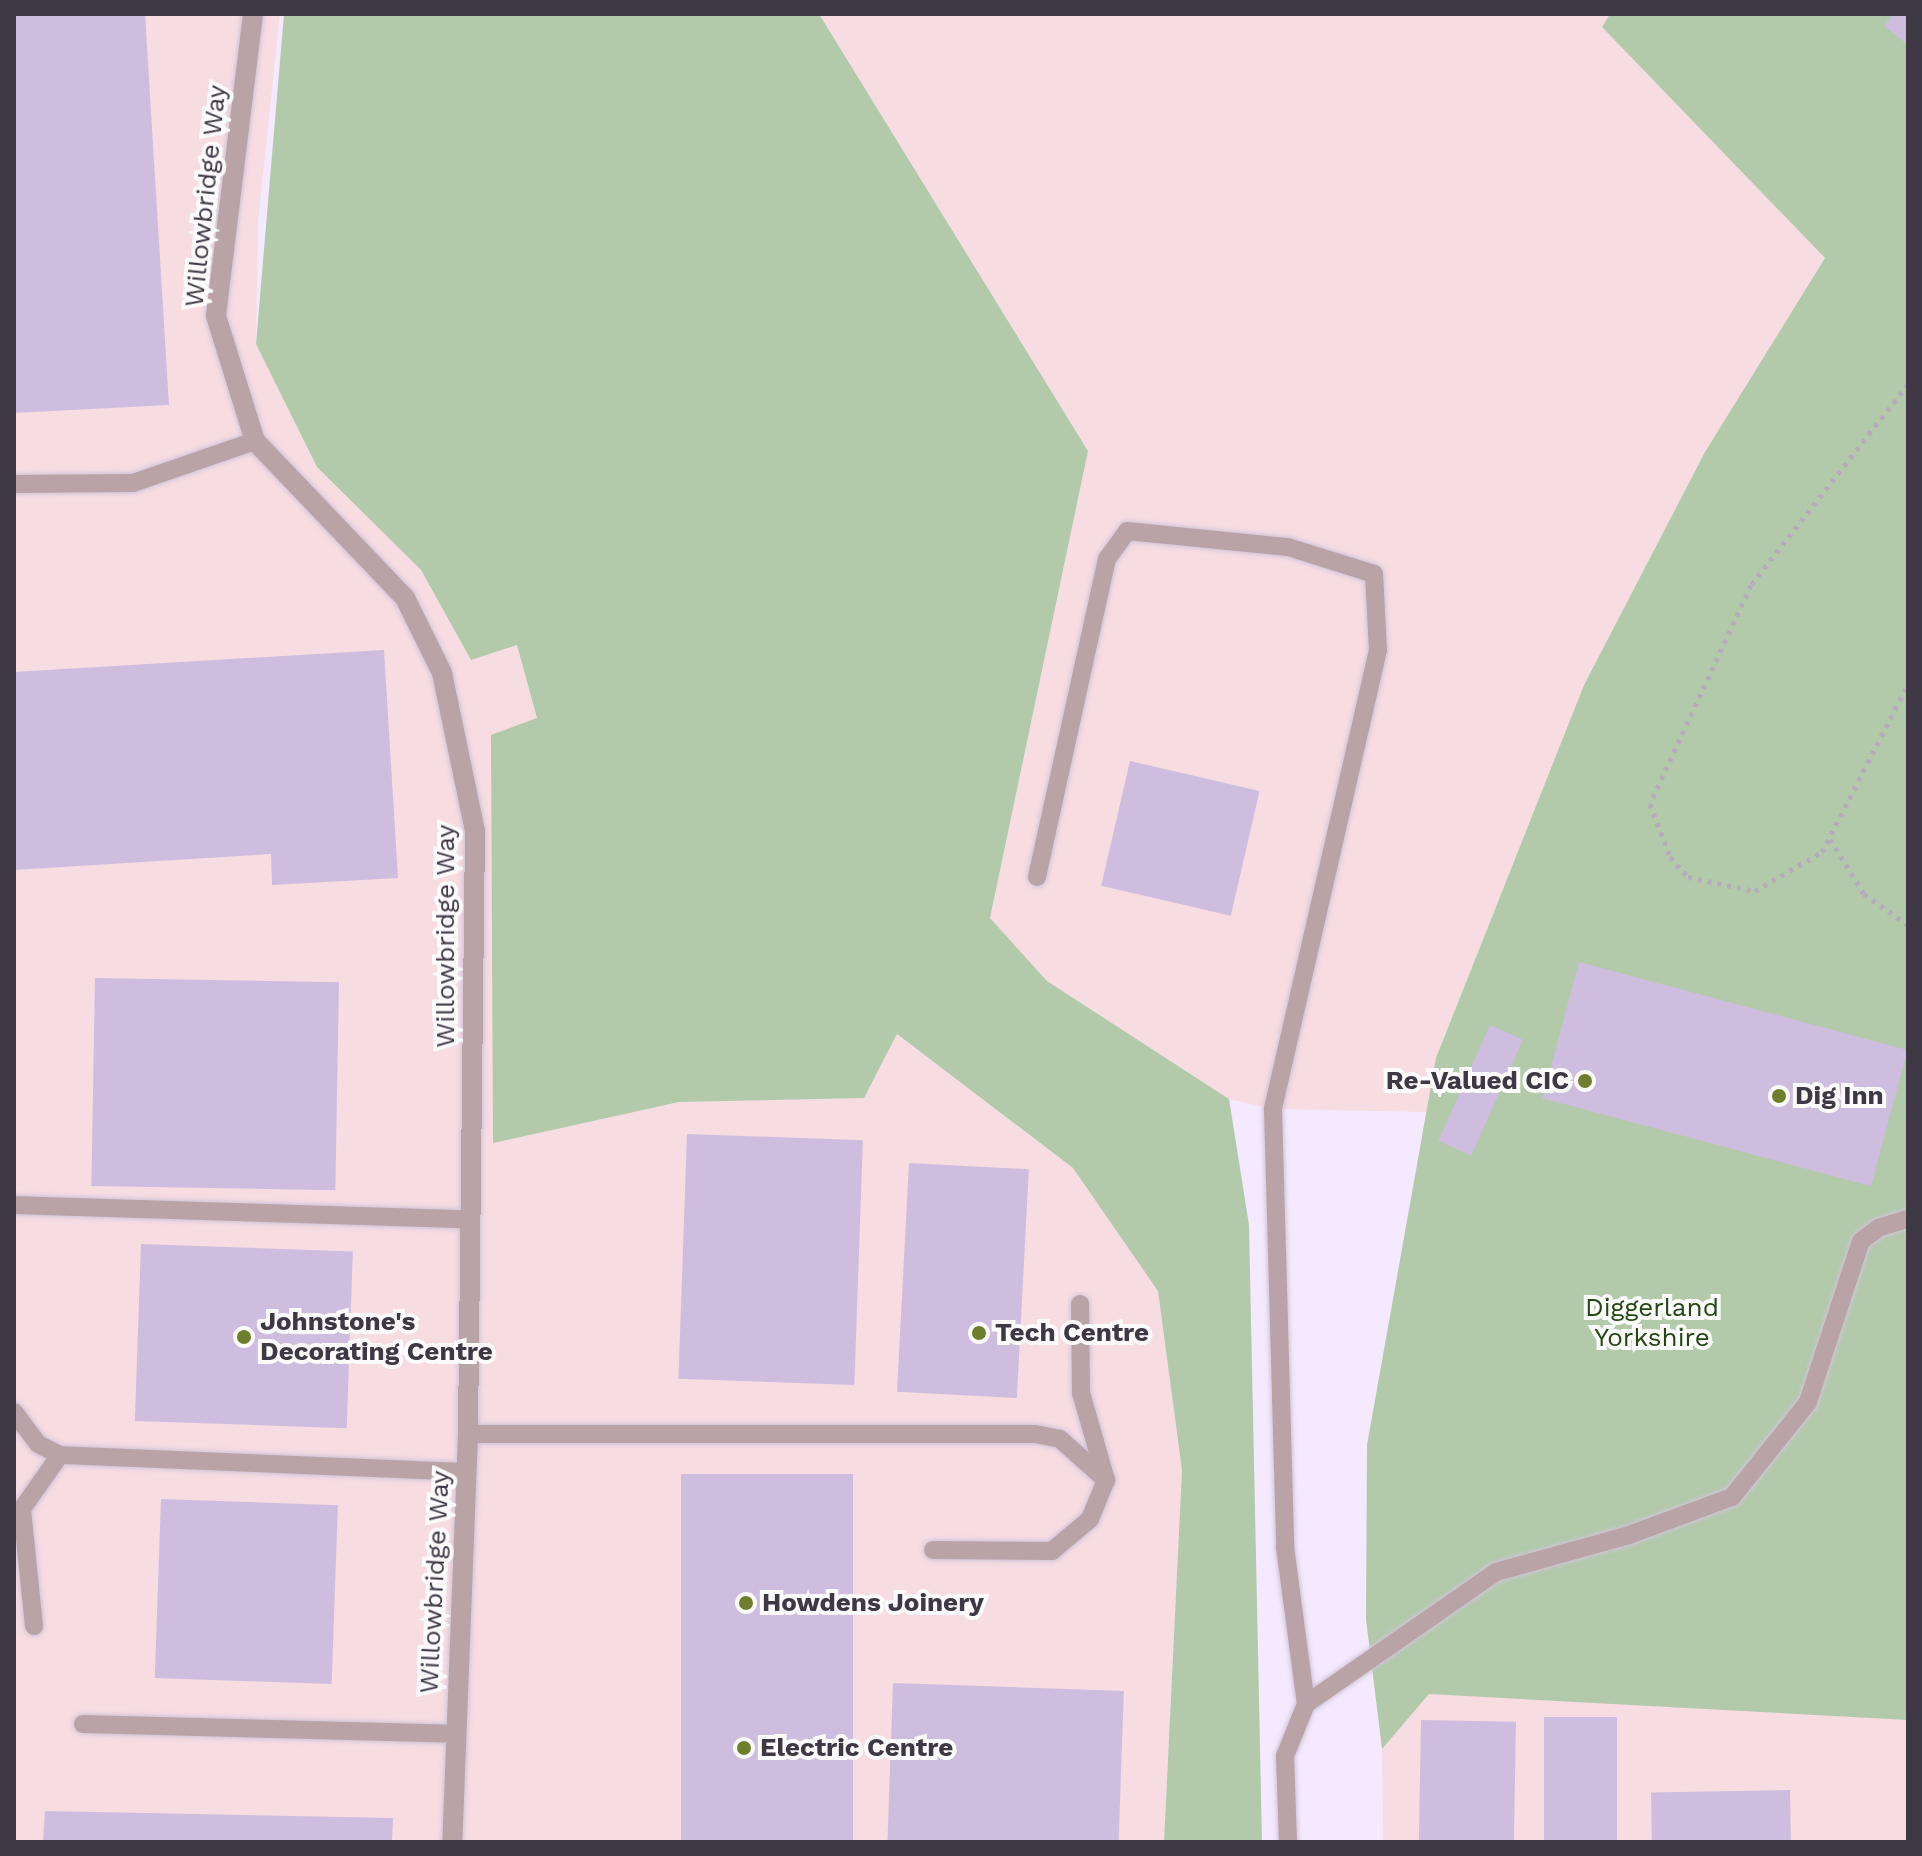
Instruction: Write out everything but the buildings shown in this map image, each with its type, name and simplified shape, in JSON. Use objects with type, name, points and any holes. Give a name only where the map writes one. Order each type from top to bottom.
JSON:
[{"type":"street","name":"Willowbridge Way","points":[[253,14],[216,316],[255,441],[405,598],[442,673],[475,831],[468,1434],[452,1842]]},
{"type":"lane","points":[[14,484],[133,483],[255,441]]},
{"type":"lane","points":[[1037,877],[1107,559],[1127,531],[1288,547],[1374,574],[1378,650],[1273,1109],[1285,1547],[1306,1704],[1285,1756],[1288,1842]]},
{"type":"lane","points":[[14,1205],[471,1219]]},
{"type":"lane","points":[[1306,1704],[1496,1572],[1629,1535],[1732,1497],[1808,1402],[1861,1241],[1878,1228],[1908,1219]]},
{"type":"lane","points":[[933,1550],[1052,1551],[1090,1519],[1106,1480],[1081,1393],[1080,1304]]},
{"type":"lane","points":[[14,1412],[38,1444],[60,1455],[466,1472]]},
{"type":"lane","points":[[468,1434],[1035,1434],[1060,1439],[1106,1480]]},
{"type":"lane","points":[[34,1626],[22,1509],[60,1455]]},
{"type":"lane","points":[[83,1724],[454,1734]]},
{"type":"path","points":[[1908,384],[1751,585],[1650,804],[1670,857],[1688,877],[1733,890],[1755,891],[1822,852],[1908,684]]},
{"type":"path","points":[[1830,839],[1864,894],[1908,925]]},
{"type":"shaded area","points":[[14,14],[280,14],[258,221],[256,344],[317,467],[421,570],[471,660],[517,644],[537,718],[493,1142],[679,1102],[864,1098],[896,1034],[1073,1168],[1158,1290],[1182,1470],[1164,1842],[14,1842]]},
{"type":"shaded area","points":[[819,14],[1610,14],[1602,27],[1825,258],[1705,452],[1584,685],[1436,1058],[1427,1112],[1273,1109],[1229,1099],[1047,981],[990,918],[1088,451]]},
{"type":"shaded area","points":[[1428,1694],[1908,1714],[1908,1842],[1383,1842],[1382,1749]]},
{"type":"green space","points":[[284,14],[819,14],[1088,451],[990,918],[1047,981],[1229,1099],[1249,1225],[1262,1842],[1164,1842],[1182,1470],[1158,1291],[1073,1168],[897,1034],[864,1098],[679,1102],[493,1143],[491,735],[537,718],[517,645],[471,660],[421,570],[317,467],[256,344]]},
{"type":"green space","name":"Diggerland Yorkshire","points":[[1610,14],[1908,14],[1908,1720],[1429,1694],[1382,1749],[1366,1619],[1367,1445],[1436,1058],[1584,685],[1705,452],[1825,258],[1602,27]]},
{"type":"place","name":"Re-Valued CIC","points":[[1585,1081]]},
{"type":"place","name":"Dig Inn","points":[[1779,1096]]},
{"type":"place","name":"Tech Centre","points":[[979,1333]]},
{"type":"place","name":"Johnstone's Decorating Centre","points":[[244,1337]]},
{"type":"place","name":"Howdens Joinery","points":[[746,1603]]},
{"type":"place","name":"Electric Centre","points":[[744,1748]]}]
